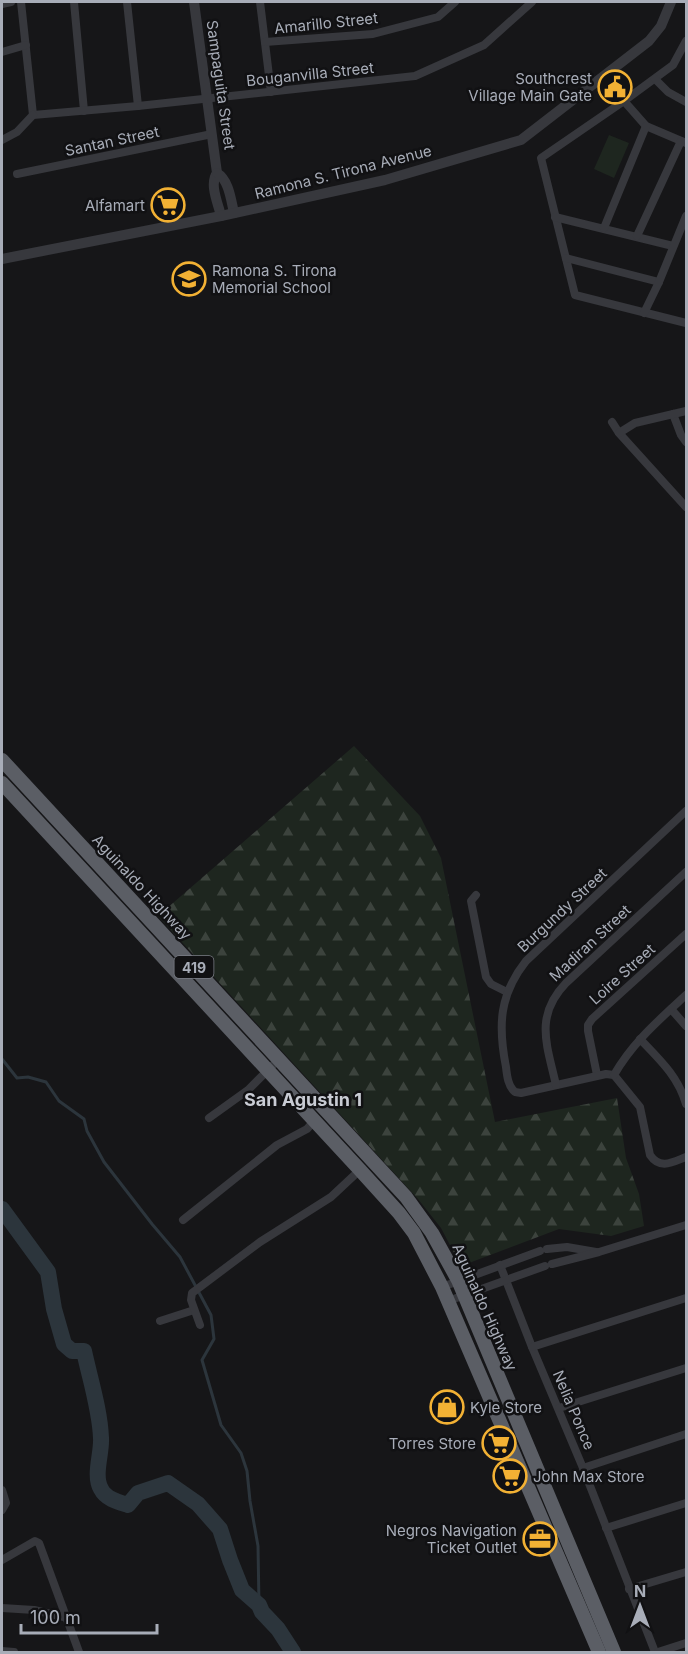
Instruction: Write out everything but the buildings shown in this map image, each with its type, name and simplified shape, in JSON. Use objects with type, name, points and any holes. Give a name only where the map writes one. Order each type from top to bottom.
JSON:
[{"type":"highway","name":"Aguinaldo Highway","points":[[2,760],[371,1159],[421,1217],[442,1249],[458,1280],[614,1653]]},
{"type":"highway","name":"Aguinaldo Highway","points":[[2,783],[360,1170],[414,1233],[442,1287],[599,1653]]},
{"type":"highway","points":[[186,983],[198,972]]},
{"type":"street","points":[[2,4],[11,2]]},
{"type":"street","points":[[2,140],[17,132],[33,115],[21,2]]},
{"type":"street","points":[[74,2],[84,111]]},
{"type":"street","points":[[127,2],[138,106]]},
{"type":"street","name":"Sampaguita Street","points":[[194,2],[217,173],[213,183],[221,216]]},
{"type":"street","points":[[260,2],[271,92]]},
{"type":"street","name":"Amarillo Street","points":[[265,42],[373,34],[438,17],[455,2]]},
{"type":"street","name":"Bouganvilla Street","points":[[33,115],[208,99],[414,76],[484,45],[532,2]]},
{"type":"street","name":"Ramona S. Tirona Avenue","points":[[2,258],[221,216],[385,180],[520,140],[649,41],[661,26],[671,2]]},
{"type":"street","points":[[685,320],[644,313],[575,295],[541,158],[656,79],[673,65],[687,41]]},
{"type":"street","points":[[2,52],[26,45]]},
{"type":"street","points":[[611,72],[621,87],[624,101]]},
{"type":"street","points":[[656,79],[668,92],[687,102]]},
{"type":"street","points":[[600,80],[612,94],[624,101],[646,126],[684,142],[637,236]]},
{"type":"street","points":[[604,228],[646,126]]},
{"type":"street","name":"Santan Street","points":[[17,174],[212,134]]},
{"type":"street","name":"Sampaguita Street","points":[[217,173],[222,175],[225,181],[234,213]]},
{"type":"street","points":[[644,313],[687,216]]},
{"type":"street","points":[[555,217],[673,246]]},
{"type":"street","points":[[566,258],[659,282]]},
{"type":"street","points":[[619,433],[635,423],[687,411]]},
{"type":"street","points":[[673,414],[681,435],[687,442]]},
{"type":"street","points":[[612,422],[619,433],[687,507]]},
{"type":"street","name":"Burgundy Street","points":[[614,1075],[597,1075],[521,1093],[511,1089],[501,1041],[501,1018],[507,992],[512,980],[526,961],[687,811]]},
{"type":"street","name":"Madiran Street","points":[[556,1085],[544,1027],[548,1009],[556,993],[687,872]]},
{"type":"street","points":[[476,895],[471,901],[485,973],[491,984],[507,992]]},
{"type":"street","name":"Loire Street","points":[[597,1075],[588,1025],[687,934]]},
{"type":"street","points":[[687,995],[639,1039],[622,1060],[614,1075],[640,1107],[653,1161],[665,1165],[687,1157]]},
{"type":"street","points":[[671,1009],[687,1026]]},
{"type":"street","points":[[639,1039],[674,1075],[687,1104]]},
{"type":"street","points":[[208,1118],[248,1090],[279,1059]]},
{"type":"street","points":[[183,1220],[277,1144],[307,1129],[326,1110]]},
{"type":"street","points":[[200,1324],[191,1300],[192,1293],[260,1242],[331,1197],[371,1159]]},
{"type":"street","points":[[448,1301],[548,1265],[687,1225]]},
{"type":"street","points":[[442,1287],[544,1250],[567,1247],[599,1252]]},
{"type":"street","name":"Nelia Ponce","points":[[500,1265],[584,1468],[629,1589],[656,1653],[687,1643]]},
{"type":"street","points":[[532,1347],[687,1298]]},
{"type":"street","points":[[160,1321],[195,1310]]},
{"type":"street","points":[[559,1408],[687,1368]]},
{"type":"street","points":[[584,1468],[687,1434]]},
{"type":"street","points":[[2,1490],[4,1507]]},
{"type":"street","points":[[606,1528],[687,1503]]},
{"type":"street","points":[[2,1560],[35,1541],[42,1547],[79,1653]]},
{"type":"street","points":[[629,1589],[687,1572]]},
{"type":"street","points":[[2,1608],[34,1610],[68,1618]]},
{"type":"street","points":[[2,1651],[14,1653]]},
{"type":"green space","points":[[609,135],[629,143],[614,178],[594,169]]},
{"type":"green space","points":[[354,746],[420,816],[441,858],[495,1122],[617,1098],[626,1158],[639,1194],[644,1226],[611,1236],[559,1229],[461,1266],[441,1228],[418,1199],[158,916]]},
{"type":"waterway","points":[[2,1059],[17,1078],[28,1077],[46,1082],[59,1101],[84,1119],[87,1131],[104,1162],[180,1257],[211,1315],[214,1339],[202,1360],[221,1425],[241,1453],[247,1471],[258,1546],[259,1605]]},
{"type":"waterway","points":[[2,1209],[48,1272],[54,1309],[64,1344],[72,1351],[84,1351],[99,1417],[101,1444],[98,1477],[103,1492],[113,1500],[128,1505],[138,1493],[168,1483],[198,1504],[220,1529],[242,1590],[259,1605],[293,1652]]},
{"type":"place","name":"Southcrest Village Main Gate","points":[[615,87]]},
{"type":"place","name":"Alfamart","points":[[168,205]]},
{"type":"place","name":"Ramona S. Tirona Memorial School","points":[[189,279]]},
{"type":"place","name":"Kyle Store","points":[[447,1407]]},
{"type":"place","name":"Torres Store","points":[[499,1443]]},
{"type":"place","name":"John Max Store","points":[[510,1476]]},
{"type":"place","name":"Negros Navigation Ticket Outlet","points":[[540,1539]]},
{"type":"district","name":"San Agustin 1","points":[[303,1099]]}]
